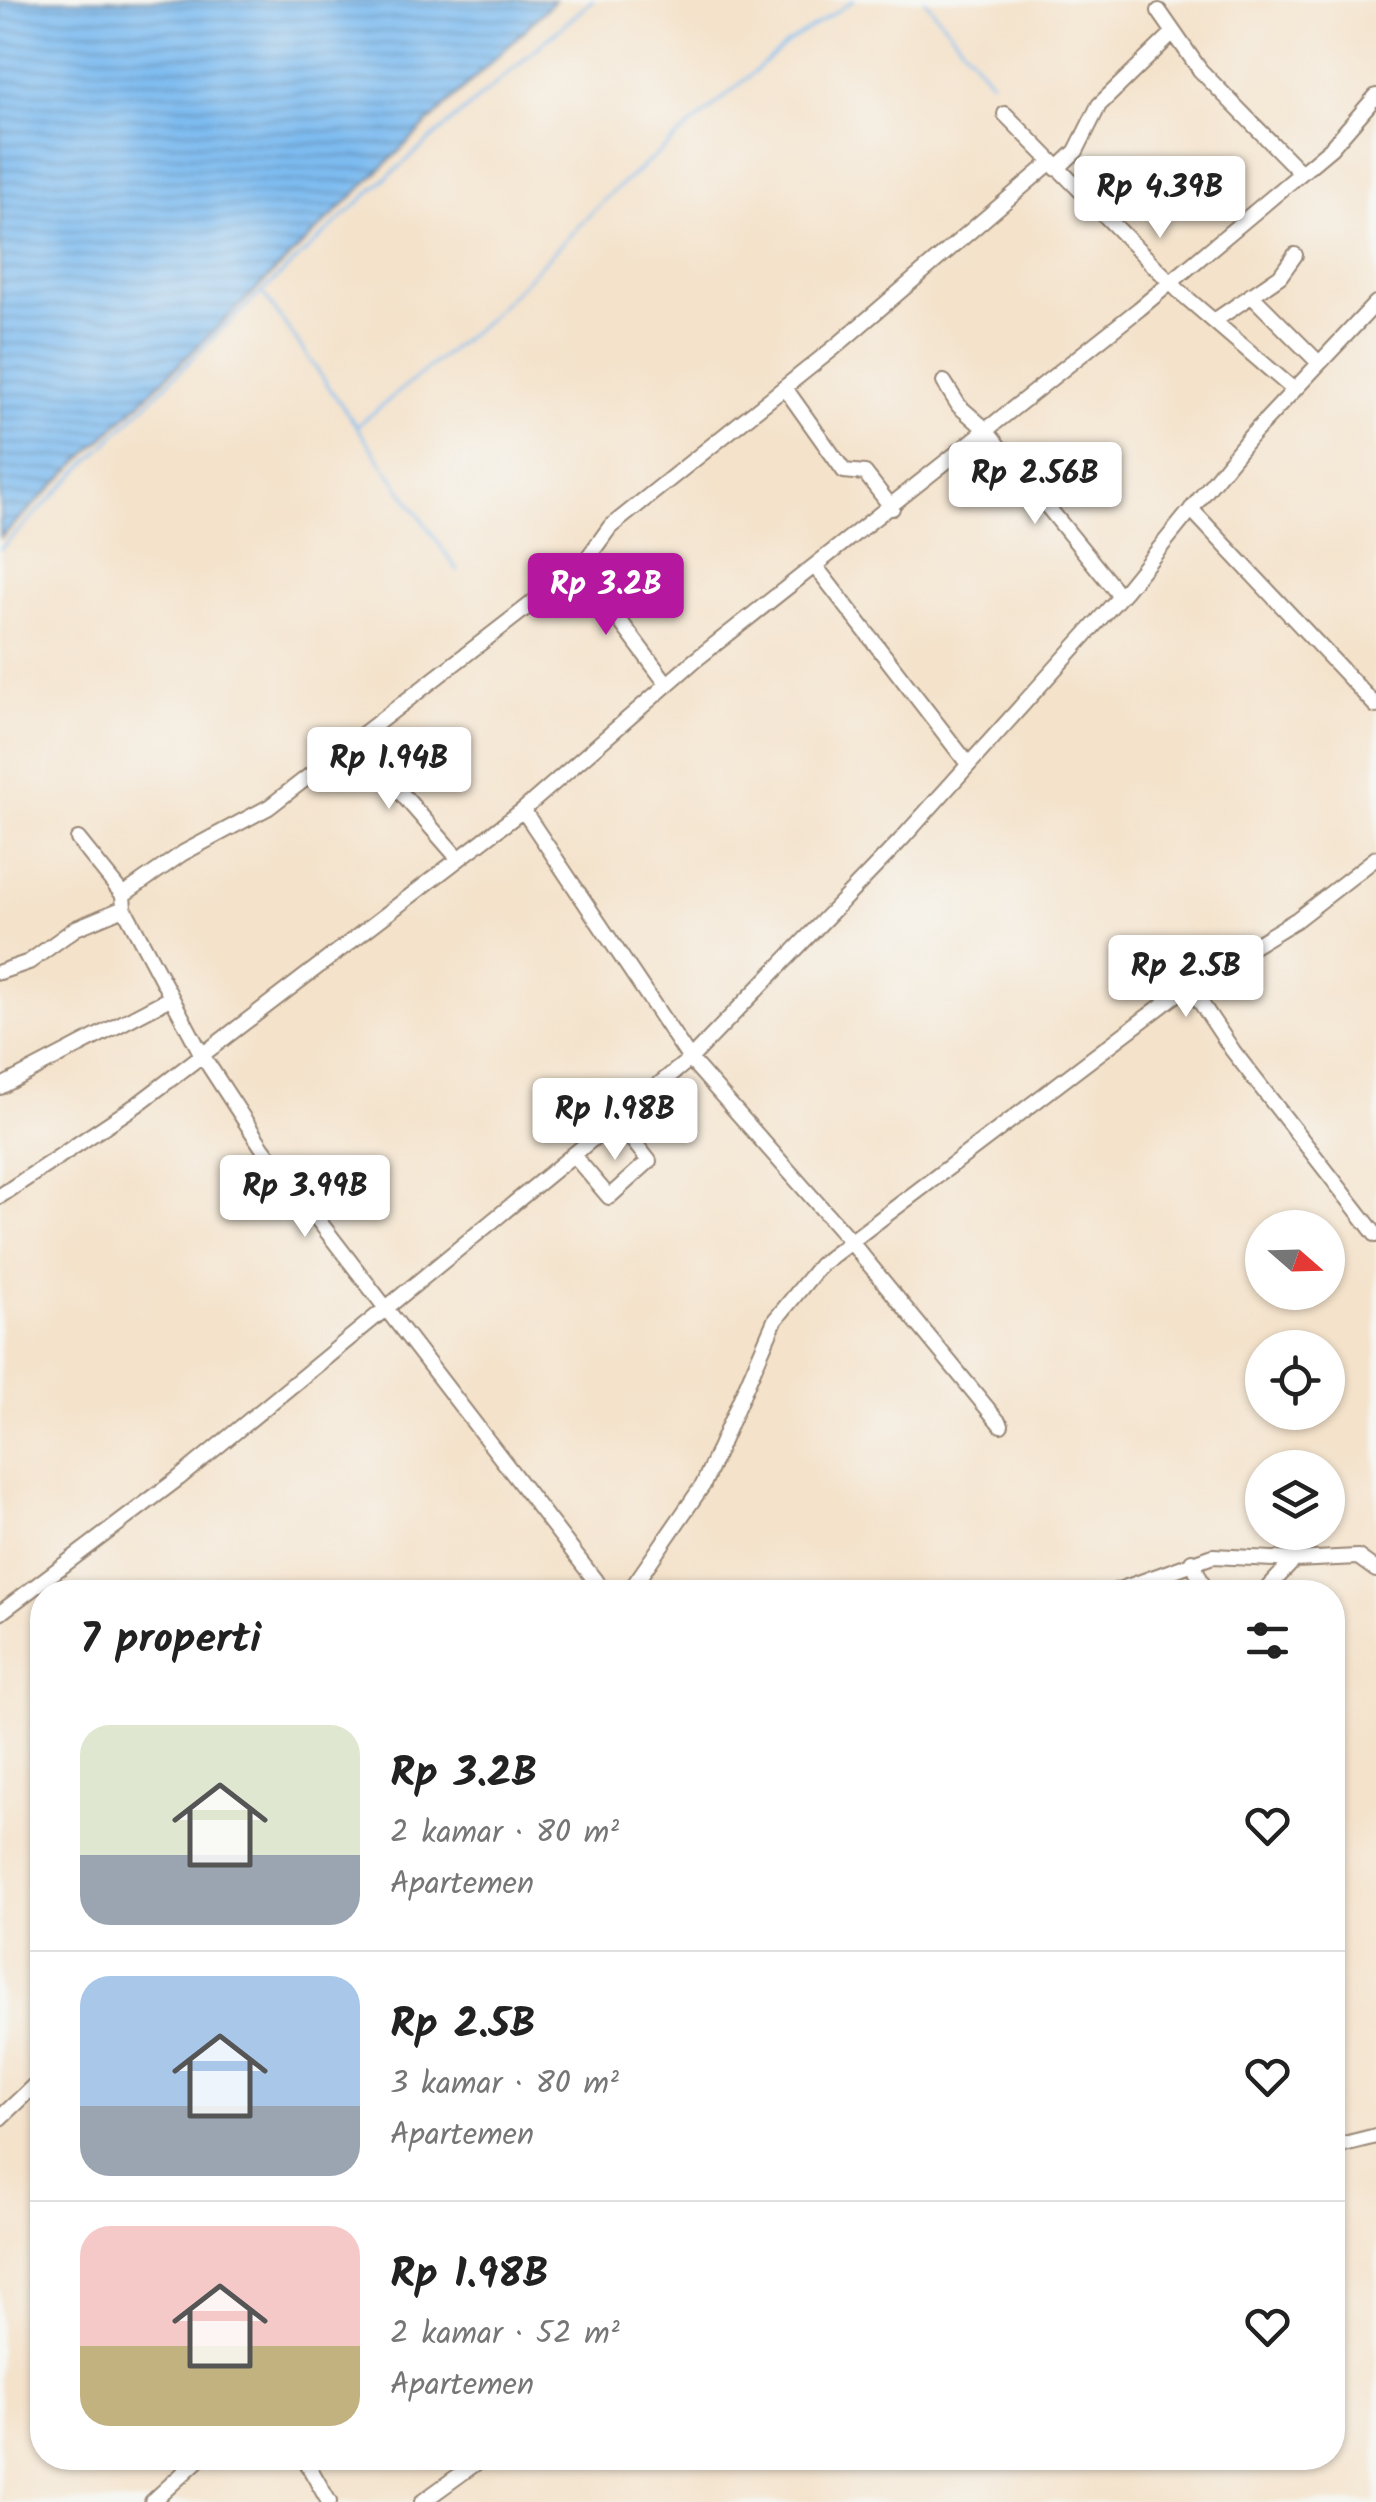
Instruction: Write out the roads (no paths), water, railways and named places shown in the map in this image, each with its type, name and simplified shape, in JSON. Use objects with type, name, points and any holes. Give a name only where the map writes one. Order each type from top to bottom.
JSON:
[{"type":"street","points":[[1160,12],[1200,70],[1300,173]]},
{"type":"street","points":[[0,972],[29,962],[124,902],[184,852],[257,815],[591,558],[610,527],[1078,147],[1099,105],[1173,33]]},
{"type":"street","points":[[0,1196],[89,1140],[522,810],[668,684],[1171,282],[1344,135],[1376,96]]},
{"type":"street","points":[[1005,114],[1171,282],[1294,390]]},
{"type":"street","points":[[1214,321],[1280,276],[1295,255]]},
{"type":"street","points":[[1250,295],[1319,363]]},
{"type":"street","points":[[44,1580],[142,1507],[618,1122],[690,1059],[968,764],[1120,596],[1294,390],[1376,303]]},
{"type":"street","points":[[944,382],[959,406],[985,429],[1120,596]]},
{"type":"street","points":[[785,388],[844,471],[864,474],[892,508]]},
{"type":"street","points":[[1191,509],[1376,706]]},
{"type":"street","points":[[579,566],[668,684]]},
{"type":"street","points":[[816,567],[968,764]]},
{"type":"street","points":[[354,738],[457,857]]},
{"type":"street","points":[[522,810],[690,1059],[848,1239],[1000,1425]]},
{"type":"street","points":[[78,839],[124,902],[202,1055],[272,1160],[595,1580]]},
{"type":"street","points":[[637,1580],[702,1486],[776,1320],[820,1265],[848,1239],[1189,985],[1296,920],[1376,858]]},
{"type":"street","points":[[1189,985],[1233,1051],[1376,1235]]},
{"type":"street","points":[[0,1087],[170,998]]},
{"type":"street","points":[[575,1157],[609,1198],[650,1160],[618,1122]]},
{"type":"street","points":[[1143,1580],[1192,1560],[1224,1555],[1294,1560],[1361,1557],[1376,1570]]},
{"type":"street","points":[[1192,1560],[1201,1580]]},
{"type":"street","points":[[1275,1580],[1294,1560]]},
{"type":"street","points":[[0,1613],[30,1591]]},
{"type":"street","points":[[0,2118],[30,2089]]},
{"type":"street","points":[[1345,2144],[1376,2136]]},
{"type":"street","points":[[152,2502],[187,2470]]},
{"type":"street","points":[[311,2470],[329,2502]]},
{"type":"street","points":[[422,2502],[464,2470]]},
{"type":"water","points":[[0,0],[555,0],[0,538]]},
{"type":"waterway","points":[[0,549],[224,327],[369,193],[593,0]]},
{"type":"waterway","points":[[357,426],[487,320],[607,197],[787,44],[854,0]]},
{"type":"waterway","points":[[925,0],[991,81]]},
{"type":"waterway","points":[[263,293],[458,571]]}]
